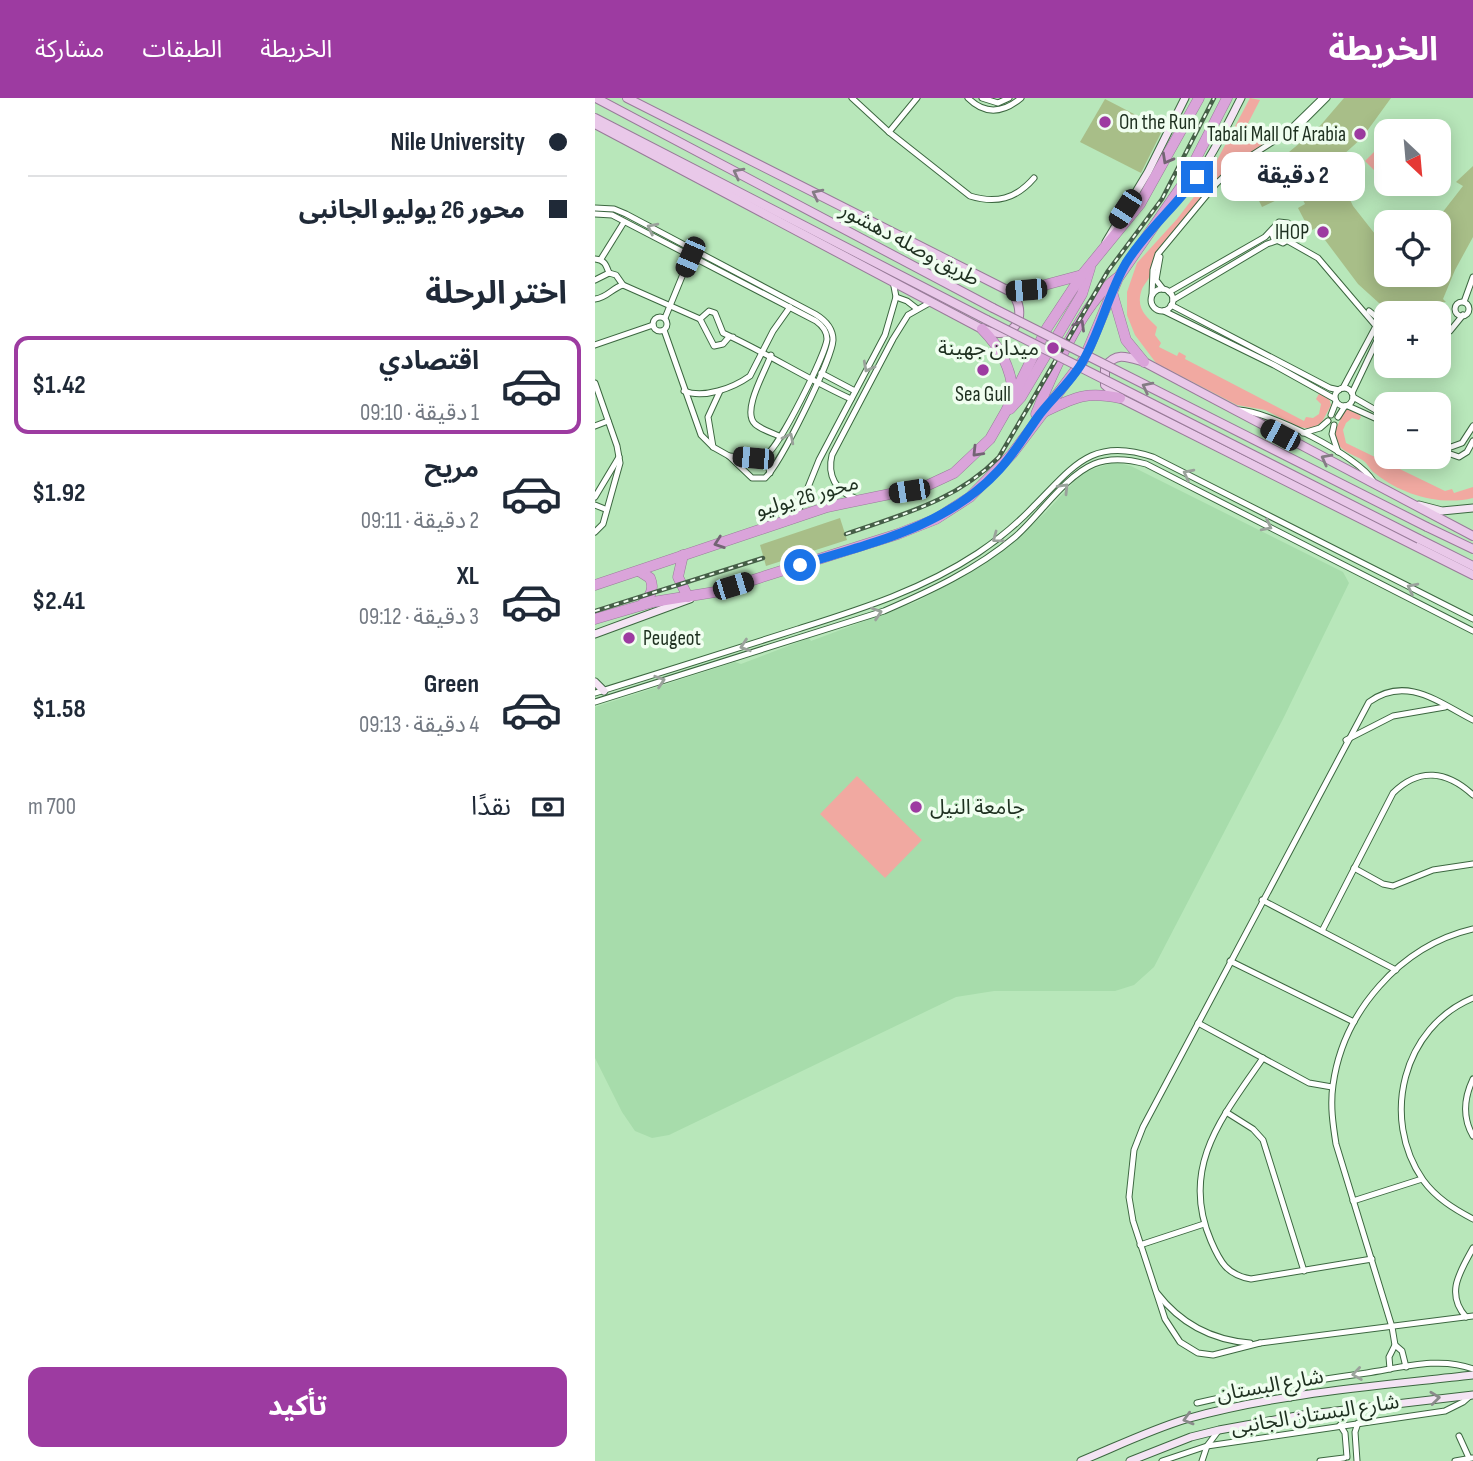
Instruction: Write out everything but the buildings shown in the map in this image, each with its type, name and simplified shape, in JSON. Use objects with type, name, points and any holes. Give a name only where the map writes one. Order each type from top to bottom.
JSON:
[{"type":"highway","name":"محور 26 يوليو","points":[[595,585],[795,518],[859,499],[924,487],[954,472],[990,439],[1047,328],[1090,264],[1140,204],[1199,98]]},
{"type":"highway","points":[[595,619],[641,605],[693,596],[898,534],[936,519],[985,484],[1066,386],[1084,359],[1118,278],[1137,247],[1169,207],[1227,98]]},
{"type":"highway","name":"محور 26 يوليو","points":[[1006,411],[1021,397],[1082,294],[1090,264]]},
{"type":"highway","points":[[1011,292],[1082,275]]},
{"type":"highway","points":[[1029,430],[1056,367],[1087,313],[1105,287],[1118,278]]},
{"type":"highway","points":[[1112,292],[1126,340],[1144,362]]},
{"type":"highway","points":[[982,329],[1002,354],[1010,374],[1013,395]]},
{"type":"highway","points":[[1041,414],[1081,395],[1101,394],[1121,398]]},
{"type":"highway","points":[[684,555],[678,577],[693,596]]},
{"type":"highway","points":[[639,571],[650,578],[653,587],[650,596],[641,605]]},
{"type":"main road","name":"طريق وصله دهشور","points":[[596,98],[993,308],[1473,549]]},
{"type":"main road","points":[[595,124],[982,329],[1003,333],[1016,324],[1021,309],[1011,292],[627,98]]},
{"type":"main road","name":"طريق وصله دهشور","points":[[595,118],[1011,333],[1473,566]]},
{"type":"main road","points":[[1473,536],[1144,362],[1124,355],[1112,358],[1106,364],[1104,382],[1121,398],[1473,575]]},
{"type":"street","points":[[852,98],[970,196],[984,200],[1012,197],[1034,178]]},
{"type":"street","points":[[890,132],[917,98]]},
{"type":"street","points":[[968,98],[985,110],[998,111],[1010,107],[1021,98]]},
{"type":"street","points":[[982,98],[997,103],[1009,98]]},
{"type":"street","points":[[1103,251],[1113,227],[1148,172],[1185,98]]},
{"type":"street","points":[[1169,207],[1197,177],[1241,98]]},
{"type":"street","points":[[1325,98],[1293,132],[1236,169],[1219,185],[1160,257],[1156,280],[1166,290],[1172,303],[1374,409]]},
{"type":"street","points":[[1325,98],[1290,130],[1235,166],[1216,184],[1158,254],[1153,270],[1153,306],[1274,365],[1335,401],[1374,418]]},
{"type":"street","points":[[595,208],[613,212],[702,253],[816,321],[826,332],[827,342],[818,372],[770,452],[753,458],[729,456]]},
{"type":"street","points":[[595,214],[613,212],[624,222],[677,251],[791,306]]},
{"type":"street","points":[[1153,295],[1265,237],[1276,223],[1285,221],[1292,227],[1290,238]]},
{"type":"street","points":[[609,274],[606,264],[598,259],[624,222]]},
{"type":"street","points":[[1272,231],[1277,241]]},
{"type":"street","points":[[1164,311],[1172,303],[1267,244],[1290,238],[1319,255],[1374,319]]},
{"type":"street","points":[[677,251],[681,243]]},
{"type":"street","points":[[698,261],[702,253]]},
{"type":"street","points":[[690,257],[665,318],[667,324],[664,330],[701,435],[756,480],[770,473],[813,381]]},
{"type":"street","points":[[595,280],[609,274],[616,275],[623,285],[700,319],[714,346],[733,337]]},
{"type":"street","points":[[1451,326],[1468,307],[1473,277]]},
{"type":"street","points":[[795,518],[820,460],[885,335],[896,298],[893,281]]},
{"type":"street","points":[[595,299],[602,298],[614,288],[623,285]]},
{"type":"street","points":[[896,298],[907,301],[916,308]]},
{"type":"street","points":[[859,499],[845,494],[835,485],[830,464],[832,455],[908,315],[932,301]]},
{"type":"street","points":[[1468,307],[1457,304],[1462,314],[1473,318]]},
{"type":"street","points":[[684,391],[699,395],[720,390],[750,376],[773,331],[791,306]]},
{"type":"street","points":[[700,319],[709,311],[715,313],[723,333],[764,351],[813,381],[851,399]]},
{"type":"street","points":[[653,325],[655,319],[665,318]]},
{"type":"street","points":[[653,325],[657,330],[664,330]]},
{"type":"street","points":[[595,345],[653,325]]},
{"type":"street","points":[[885,335],[893,339]]},
{"type":"street","points":[[1338,452],[1332,434],[1335,401],[1374,339]]},
{"type":"street","points":[[1303,433],[1320,428],[1333,420],[1346,406],[1374,344]]},
{"type":"street","points":[[771,355],[765,374],[754,391],[751,413],[756,424],[781,437]]},
{"type":"street","points":[[818,372],[855,391]]},
{"type":"street","points":[[595,383],[619,457],[617,476],[605,509],[603,524],[595,532]]},
{"type":"street","points":[[713,447],[708,417],[720,390]]},
{"type":"street","points":[[1233,410],[1261,413],[1303,433],[1361,466],[1374,484]]},
{"type":"street","points":[[595,426],[608,421]]},
{"type":"street","points":[[1451,446],[1462,443],[1473,426]]},
{"type":"street","points":[[1451,455],[1459,457],[1470,448],[1473,441]]},
{"type":"street","points":[[1462,443],[1470,448]]},
{"type":"street","points":[[595,693],[873,605],[931,581],[981,551],[1015,525],[1070,468],[1096,454],[1123,450],[1138,452],[1177,468],[1473,619]]},
{"type":"street","points":[[760,456],[768,465],[770,473]]},
{"type":"street","points":[[595,497],[619,457]]},
{"type":"street","points":[[747,475],[747,466],[753,458]]},
{"type":"street","points":[[595,702],[884,611],[953,579],[1013,538],[1082,471],[1106,460],[1119,459],[1146,464],[1473,631]]},
{"type":"street","points":[[820,460],[830,464]]},
{"type":"street","points":[[1405,500],[1442,511],[1473,508]]},
{"type":"street","points":[[595,505],[605,509]]},
{"type":"street","points":[[595,634],[693,596]]},
{"type":"street","points":[[798,629],[800,636]]},
{"type":"street","points":[[788,632],[790,640]]},
{"type":"street","points":[[595,682],[604,691]]},
{"type":"street","points":[[1470,1317],[1260,1343],[1213,1355],[1192,1350],[1172,1331],[1159,1306],[1133,1221],[1129,1197],[1134,1150],[1143,1127],[1361,712],[1380,694],[1407,689],[1473,720]]},
{"type":"street","points":[[1346,740],[1393,716],[1447,707]]},
{"type":"street","points":[[1322,931],[1393,793],[1403,783],[1415,776],[1442,775],[1473,795]]},
{"type":"street","points":[[1355,868],[1383,884],[1393,886],[1433,870],[1473,864]]},
{"type":"street","points":[[1262,900],[1396,970]]},
{"type":"street","points":[[1406,1367],[1402,1352],[1395,1345],[1392,1327],[1336,1144],[1331,1116],[1332,1087],[1340,1052],[1354,1022],[1373,993],[1396,970],[1440,940],[1473,929]]},
{"type":"street","points":[[1230,961],[1354,1022]]},
{"type":"street","points":[[1473,998],[1437,1021],[1425,1036],[1408,1065],[1400,1112],[1408,1150],[1422,1179],[1448,1206],[1473,1219]]},
{"type":"street","points":[[1198,1023],[1309,1083],[1332,1087]]},
{"type":"street","points":[[1263,1058],[1226,1112],[1204,1156],[1200,1201],[1204,1224],[1221,1264],[1240,1277],[1251,1279],[1372,1259]]},
{"type":"street","points":[[1473,1079],[1465,1106],[1466,1119],[1473,1136]]},
{"type":"street","points":[[1226,1112],[1253,1129],[1263,1140],[1304,1271]]},
{"type":"street","points":[[1353,1200],[1422,1179]]},
{"type":"street","points":[[1140,1245],[1204,1224]]},
{"type":"street","points":[[1470,1317],[1456,1303],[1455,1285],[1473,1248]]},
{"type":"street","points":[[1155,1290],[1169,1307],[1196,1328],[1227,1339],[1260,1343]]},
{"type":"street","points":[[1390,1369],[1389,1357],[1395,1345]]},
{"type":"street","name":"شارع البستان الجانبى","points":[[1197,1403],[1390,1369],[1446,1363],[1473,1368]]},
{"type":"street","name":"شارع البستان","points":[[1081,1461],[1185,1420],[1287,1398],[1473,1375]]},
{"type":"street","points":[[1287,1398],[1312,1381]]},
{"type":"street","name":"شارع البستان الجانبى","points":[[1162,1461],[1207,1446],[1445,1410],[1455,1407],[1472,1395]]},
{"type":"street","name":"شارع البستان","points":[[1134,1461],[1182,1440],[1219,1430],[1302,1415],[1472,1395]]},
{"type":"street","points":[[1320,1461],[1356,1461],[1355,1432],[1358,1423]]},
{"type":"street","points":[[1340,1425],[1345,1433],[1343,1459]]},
{"type":"street","points":[[1202,1461],[1207,1446],[1219,1430]]},
{"type":"street","points":[[1455,1461],[1471,1458],[1459,1436]]},
{"type":"shaded area","points":[[1250,98],[1260,100],[1244,131],[1247,141],[1259,142],[1265,139],[1267,142],[1275,137],[1273,133],[1276,130],[1280,135],[1226,169],[1158,249],[1140,301],[1146,315],[1157,327],[1155,335],[1161,343],[1159,347],[1177,356],[1179,352],[1186,356],[1185,359],[1304,421],[1306,417],[1313,418],[1319,414],[1321,404],[1316,399],[1320,392],[1329,398],[1331,405],[1322,422],[1312,429],[1299,427],[1265,410],[1237,405],[1156,363],[1135,335],[1127,315],[1127,292],[1137,263],[1177,219],[1206,181]]},
{"type":"shaded area","points":[[1374,152],[1374,170],[1365,161]]},
{"type":"shaded area","points":[[1349,409],[1361,417],[1359,420],[1352,418],[1346,423],[1343,430],[1346,443],[1374,457],[1374,469],[1400,469],[1445,491],[1452,489],[1454,493],[1473,487],[1473,498],[1448,501],[1422,497],[1398,488],[1374,473],[1365,462],[1338,444],[1335,433],[1345,411]]},
{"type":"shaded area","name":"جامعة النيل","points":[[1114,462],[1131,466],[1343,572],[1349,583],[1284,717],[1154,967],[1134,985],[1115,991],[994,991],[956,997],[669,1135],[652,1138],[635,1131],[622,1112],[595,1058],[595,707],[735,662],[741,664],[918,601],[983,565],[1012,543],[1045,513],[1082,473]]},
{"type":"shaded area","points":[[857,776],[922,840],[885,878],[820,814]]},
{"type":"railway","points":[[846,534],[947,495],[965,485],[999,457],[1108,271],[1162,199],[1214,98]]},
{"type":"railway","points":[[595,611],[763,558]]},
{"type":"place","name":"On the Run","points":[[1105,122]]},
{"type":"place","name":"Tabali Mall Of Arabia","points":[[1360,134]]},
{"type":"place","name":"IHOP","points":[[1323,232]]},
{"type":"place","name":"ميدان جهينة","points":[[1053,348]]},
{"type":"place","name":"Sea Gull","points":[[983,370]]},
{"type":"place","name":"Peugeot","points":[[629,638]]},
{"type":"place","name":"جامعة النيل","points":[[916,807]]},
{"type":"route","points":[[800,565],[936,519],[985,484],[1076,372],[1127,262],[1169,207],[1197,177]]}]
